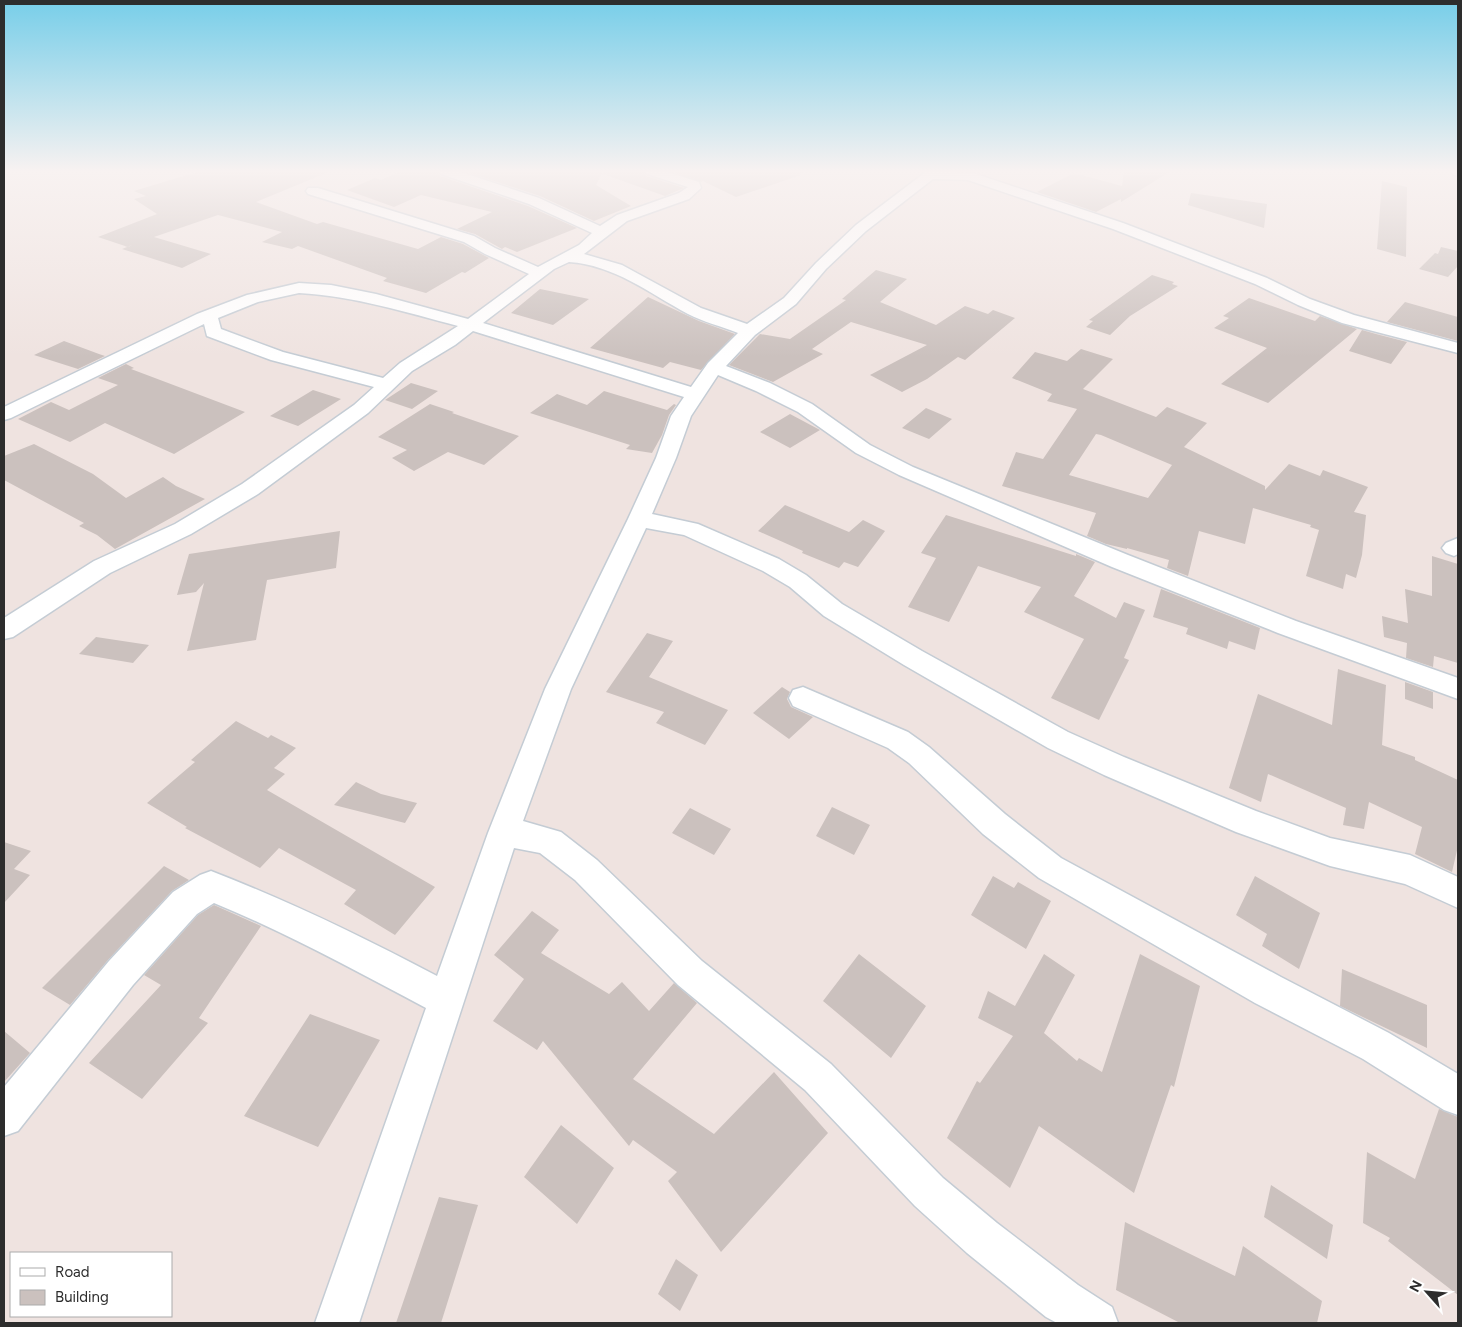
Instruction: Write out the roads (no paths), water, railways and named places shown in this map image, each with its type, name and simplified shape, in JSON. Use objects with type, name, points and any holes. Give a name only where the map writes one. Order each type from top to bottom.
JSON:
[{"type":"street","points":[[446,233],[469,240],[539,273]]},
{"type":"street","points":[[588,253],[600,233]]},
{"type":"street","points":[[337,1323],[503,833],[558,689],[639,519],[666,458],[681,416],[694,394],[714,367],[757,325],[790,301],[821,266],[856,233]]},
{"type":"street","points":[[1133,233],[1261,281],[1304,302],[1348,319],[1458,348]]},
{"type":"street","points":[[4,630],[14,612],[102,567],[184,529],[232,502],[361,409],[406,367],[449,341],[539,273],[565,257],[588,253],[695,310],[724,321],[757,325]]},
{"type":"street","points":[[4,414],[203,318],[267,293],[299,288],[331,290],[376,299],[472,325],[694,394]]},
{"type":"street","points":[[212,321],[213,332],[246,345],[313,366],[387,384]]},
{"type":"street","points":[[714,367],[763,387],[805,408],[863,449],[906,471],[1138,569],[1287,627],[1458,689]]},
{"type":"street","points":[[639,519],[690,529],[786,572],[833,610],[913,658],[1058,740],[1114,766],[1247,822],[1330,852],[1410,870],[1458,893]]},
{"type":"street","points":[[803,698],[898,740],[918,755],[994,824],[1050,868],[1268,990],[1376,1046],[1458,1096]]},
{"type":"street","points":[[503,833],[531,836],[550,842],[586,870],[690,973],[818,1077],[929,1192],[982,1238],[1062,1302],[1096,1323]]},
{"type":"street","points":[[4,1117],[121,973],[184,903],[211,886],[337,942],[446,1000]]}]
